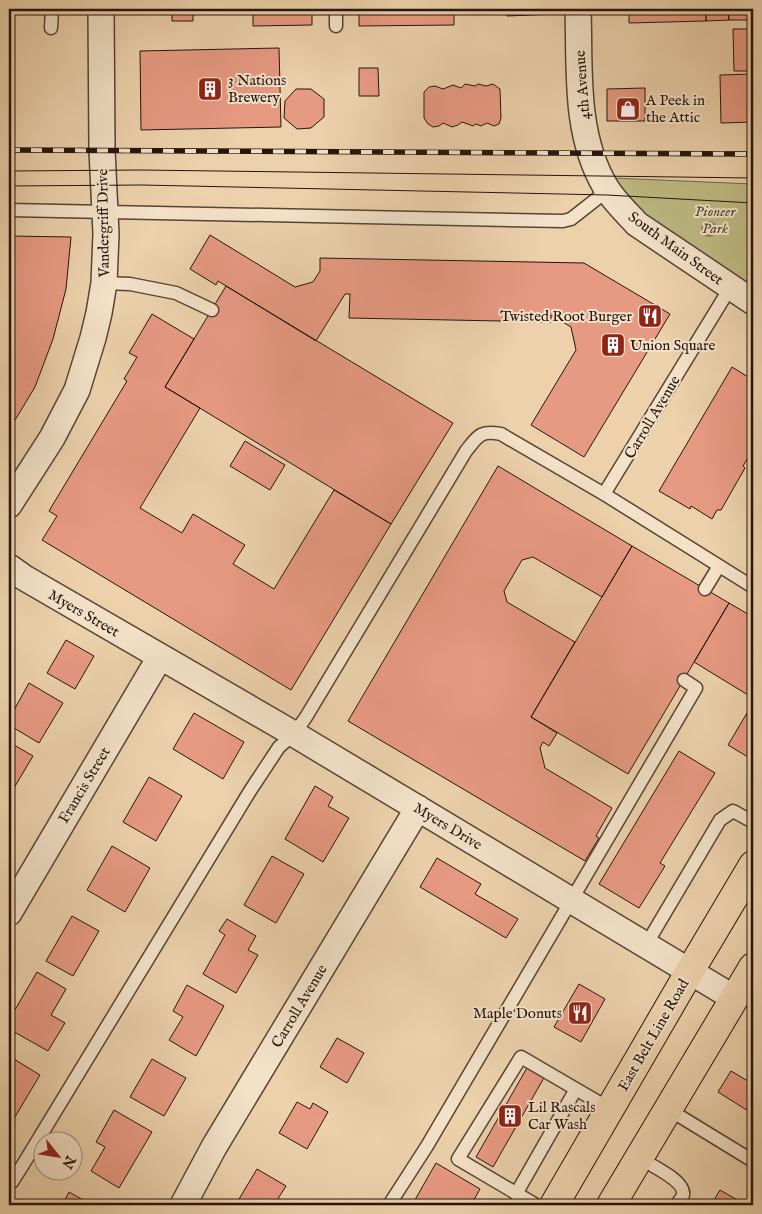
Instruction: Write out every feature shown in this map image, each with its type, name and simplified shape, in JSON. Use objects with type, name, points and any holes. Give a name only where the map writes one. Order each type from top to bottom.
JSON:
[{"type":"main road","name":"East Belt Line Road","points":[[554,1205],[753,865]]},
{"type":"main road","points":[[611,1205],[753,966]]},
{"type":"street","name":"Vandergriff Drive","points":[[9,506],[52,438],[77,390],[93,338],[104,283],[106,234],[101,9]]},
{"type":"street","name":"4th Avenue","points":[[578,9],[581,113],[590,154],[607,189]]},
{"type":"street","name":"South Main Street","points":[[607,189],[638,224],[753,302]]},
{"type":"street","name":"Myers Street","points":[[9,566],[23,577],[160,657]]},
{"type":"street","name":"Myers Drive","points":[[160,657],[294,734],[734,998]]},
{"type":"street","name":"Francis Street","points":[[9,913],[160,657]]},
{"type":"street","name":"Carroll Avenue","points":[[183,1205],[214,1147],[418,808]]},
{"type":"lane","points":[[51,28],[52,9]]},
{"type":"lane","points":[[336,9],[336,26]]},
{"type":"lane","points":[[9,210],[564,221],[571,219],[607,189]]},
{"type":"lane","points":[[104,283],[130,284],[176,294],[212,310]]},
{"type":"lane","name":"Carroll Avenue","points":[[604,494],[730,288]]},
{"type":"lane","points":[[9,1182],[12,1182],[24,1163],[250,791],[279,748],[294,734],[306,717],[466,451],[479,434],[490,432],[501,434],[604,494],[753,587]]},
{"type":"lane","points":[[705,589],[719,566]]},
{"type":"lane","points":[[390,1205],[696,688],[684,680]]},
{"type":"lane","points":[[646,945],[720,820],[733,811],[753,822]]},
{"type":"lane","points":[[536,1205],[458,1159],[521,1057],[610,1109]]},
{"type":"lane","points":[[516,1194],[576,1090]]},
{"type":"lane","points":[[668,1109],[753,1161]]},
{"type":"lane","points":[[639,1158],[674,1179],[682,1187],[683,1194],[677,1205]]},
{"type":"green space","name":"Pioneer Park","points":[[613,178],[753,184],[753,290],[656,226]]},
{"type":"building","points":[[172,9],[193,9],[193,21],[172,21]]},
{"type":"building","points":[[253,9],[312,9],[312,25],[253,26]]},
{"type":"building","points":[[359,9],[454,9],[454,25],[359,26]]},
{"type":"building","points":[[507,9],[555,9],[555,14],[507,16]]},
{"type":"building","points":[[629,9],[706,9],[706,21],[629,23]]},
{"type":"building","points":[[706,9],[728,9],[729,20],[706,21]]},
{"type":"building","points":[[728,9],[753,9],[753,20],[729,20]]},
{"type":"building","points":[[733,29],[753,29],[753,71],[734,71]]},
{"type":"building","name":"3 Nations Brewery","points":[[279,48],[281,127],[141,130],[140,51]]},
{"type":"building","points":[[359,68],[378,68],[379,96],[359,96]]},
{"type":"building","points":[[753,74],[753,122],[721,123],[720,75]]},
{"type":"building","points":[[465,84],[486,86],[493,84],[500,89],[501,118],[499,124],[494,126],[487,123],[481,126],[476,124],[473,126],[462,122],[452,127],[443,123],[433,127],[428,124],[424,118],[424,92],[429,87],[435,86],[443,89],[453,85],[461,88]]},
{"type":"building","points":[[645,88],[645,121],[607,121],[607,89]]},
{"type":"building","points":[[296,89],[311,89],[324,99],[324,117],[311,128],[297,129],[284,118],[285,101]]},
{"type":"building","name":"Union Square","points":[[210,235],[295,287],[313,282],[320,271],[320,258],[584,263],[670,314],[584,457],[531,425],[576,350],[571,327],[551,315],[551,322],[349,318],[350,294],[345,294],[316,341],[218,281],[216,285],[190,269]]},
{"type":"building","points":[[10,236],[71,237],[66,289],[53,339],[35,387],[9,430],[9,269]]},
{"type":"building","points":[[226,286],[453,423],[391,524],[165,387]]},
{"type":"building","points":[[152,314],[194,339],[165,387],[200,408],[140,508],[182,533],[193,514],[245,545],[233,564],[274,589],[334,490],[391,524],[291,690],[42,540],[57,516],[49,511],[127,381],[124,379],[137,357],[129,353]]},
{"type":"building","points":[[732,367],[753,380],[753,449],[743,466],[745,468],[721,510],[717,510],[712,519],[691,506],[690,509],[659,491]]},
{"type":"building","points":[[245,441],[285,465],[270,490],[230,466]]},
{"type":"building","points":[[498,466],[632,546],[602,597],[533,557],[522,560],[504,591],[507,602],[575,642],[531,717],[557,733],[549,746],[543,742],[540,748],[545,768],[612,808],[596,836],[599,838],[585,861],[348,721]]},
{"type":"building","points":[[632,546],[729,603],[628,774],[531,717]]},
{"type":"building","points":[[729,603],[753,617],[753,698],[694,662]]},
{"type":"building","points":[[66,640],[94,656],[75,689],[47,673]]},
{"type":"building","points":[[29,683],[63,703],[39,743],[9,725],[9,719]]},
{"type":"building","points":[[194,713],[244,742],[223,779],[173,749]]},
{"type":"building","points":[[747,713],[753,717],[753,760],[728,745]]},
{"type":"building","points":[[9,742],[33,756],[11,793],[9,792]]},
{"type":"building","points":[[679,751],[715,773],[660,863],[665,866],[639,908],[599,884]]},
{"type":"building","points":[[149,777],[182,796],[156,841],[123,822]]},
{"type":"building","points":[[315,786],[333,797],[328,806],[349,818],[323,862],[285,839]]},
{"type":"building","points":[[112,846],[150,868],[125,912],[87,890]]},
{"type":"building","points":[[272,856],[304,874],[276,923],[244,905]]},
{"type":"building","points":[[437,858],[481,884],[475,894],[518,919],[506,938],[420,887]]},
{"type":"building","points":[[72,916],[99,931],[73,976],[46,961]]},
{"type":"building","points":[[227,919],[256,936],[248,950],[258,955],[236,993],[203,974],[225,935],[219,931]]},
{"type":"building","points":[[37,972],[66,989],[51,1015],[65,1023],[48,1051],[9,1029],[9,1020]]},
{"type":"building","name":"Maple Donuts","points":[[579,984],[605,999],[581,1042],[554,1027]]},
{"type":"building","points":[[187,985],[224,1006],[196,1056],[169,1040],[183,1017],[173,1011]]},
{"type":"building","points":[[337,1038],[364,1053],[347,1083],[320,1067]]},
{"type":"building","points":[[9,1056],[40,1075],[9,1127]]},
{"type":"building","points":[[152,1059],[186,1078],[164,1116],[130,1097]]},
{"type":"building","name":"Lil Rascals Car Wash","points":[[528,1066],[545,1076],[493,1167],[476,1157]]},
{"type":"building","points":[[731,1071],[753,1084],[753,1114],[718,1092]]},
{"type":"building","points":[[297,1102],[310,1109],[313,1103],[328,1112],[307,1149],[279,1133]]},
{"type":"building","points":[[114,1110],[152,1132],[119,1188],[91,1171],[105,1147],[96,1142]]},
{"type":"building","points":[[436,1163],[480,1189],[471,1205],[412,1205]]},
{"type":"building","points":[[257,1169],[286,1186],[274,1205],[251,1205],[239,1199]]},
{"type":"building","points":[[720,1190],[746,1205],[711,1205]]},
{"type":"building","points":[[69,1192],[92,1205],[62,1205]]},
{"type":"tram line","points":[[9,171],[141,170],[753,178]]},
{"type":"tram line","points":[[9,186],[142,185],[607,195],[753,203]]},
{"type":"railway","points":[[9,150],[753,154]]},
{"type":"place","name":"3 Nations Brewery","points":[[210,89]]},
{"type":"place","name":"A Peek in the Attic","points":[[628,109]]},
{"type":"place","name":"Twisted Root Burger","points":[[650,316]]},
{"type":"place","name":"Union Square","points":[[613,345]]},
{"type":"place","name":"Maple Donuts","points":[[580,1013]]},
{"type":"place","name":"Lil Rascals Car Wash","points":[[510,1116]]}]
